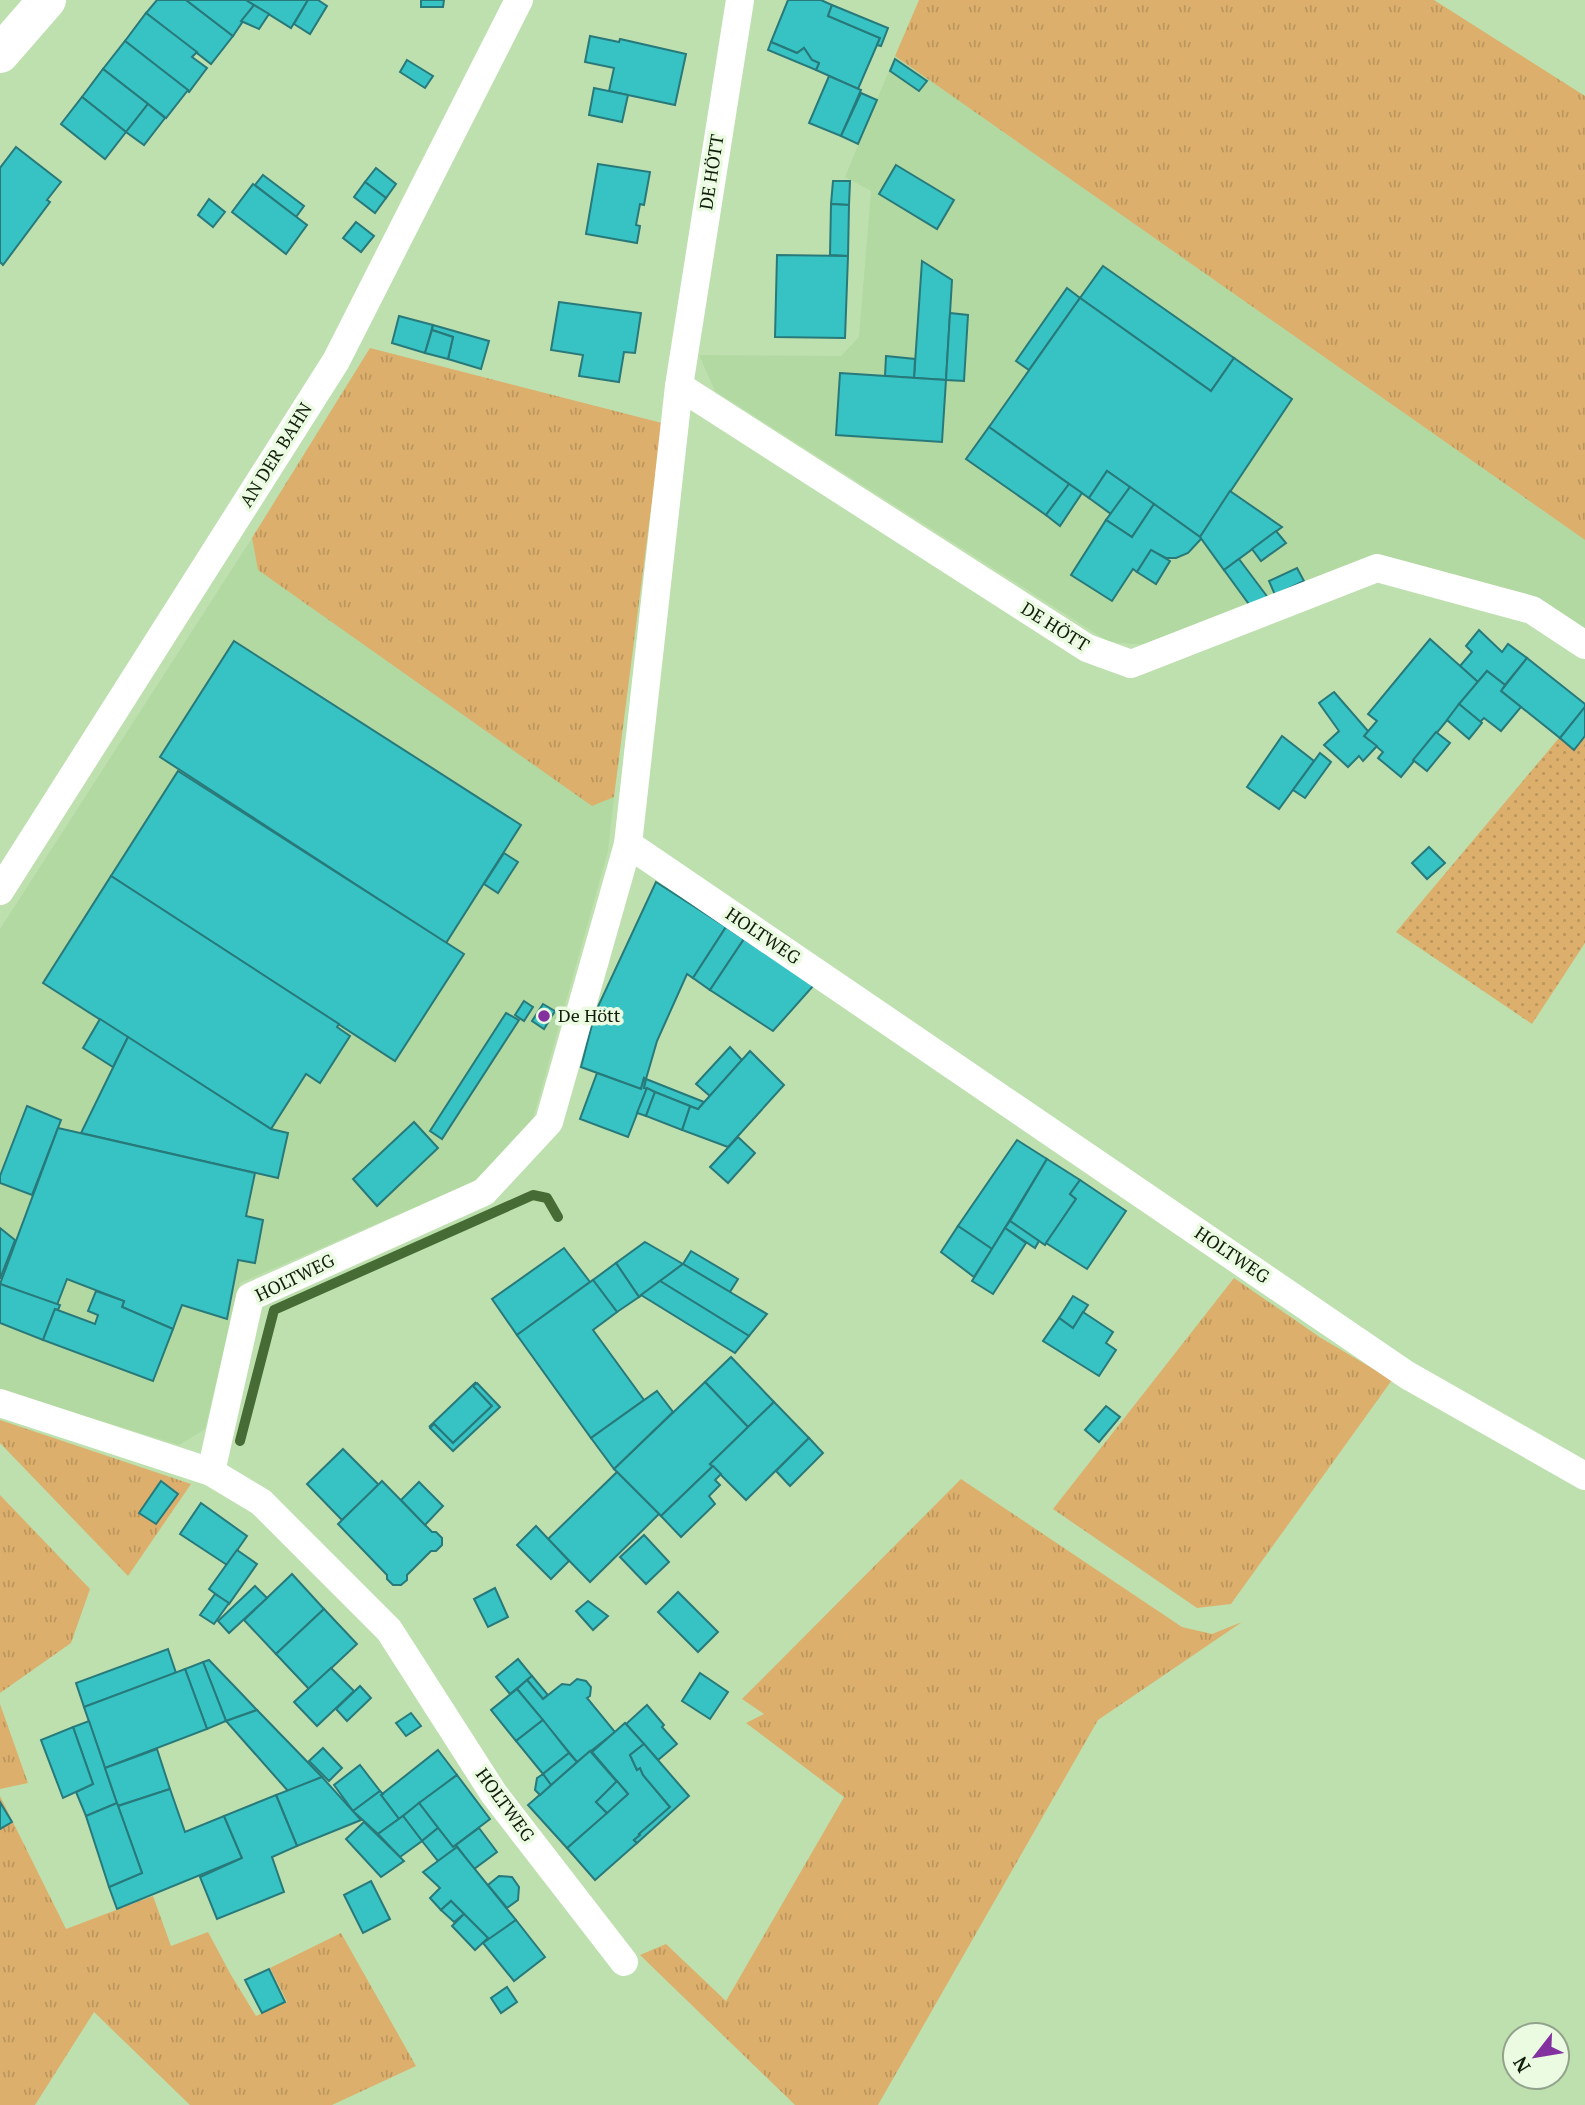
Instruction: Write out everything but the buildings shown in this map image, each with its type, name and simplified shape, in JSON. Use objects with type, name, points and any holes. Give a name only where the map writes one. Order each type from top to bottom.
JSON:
[{"type":"street","points":[[0,54],[47,0]]},
{"type":"street","name":"AN DER BAHN","points":[[0,891],[336,360],[519,0]]},
{"type":"street","name":"DE HÖTT","points":[[628,844],[679,386],[740,0]]},
{"type":"street","name":"DE HÖTT","points":[[679,386],[1087,648],[1131,664],[1377,568],[1532,610],[1585,645]]},
{"type":"street","name":"HOLTWEG","points":[[212,1472],[250,1297],[484,1192],[549,1122],[628,844],[1407,1375],[1585,1476]]},
{"type":"street","name":"HOLTWEG","points":[[0,1403],[212,1472],[261,1502],[389,1630],[494,1794],[624,1962]]},
{"type":"shaded area","points":[[895,56],[1585,540],[1585,633],[1535,601],[1390,557],[1147,645],[1109,642],[715,391],[699,355],[841,356],[859,337],[871,191],[845,177]]},
{"type":"shaded area","points":[[252,538],[258,570],[592,805],[614,797],[608,851],[531,1126],[473,1182],[240,1283],[205,1429],[179,1445],[0,1390],[0,929]]},
{"type":"green space","points":[[919,0],[1434,0],[1585,96],[1585,540],[895,56]]},
{"type":"green space","points":[[370,348],[662,423],[614,797],[592,806],[258,570],[252,538]]},
{"type":"green space","points":[[1585,707],[1585,943],[1532,1024],[1396,932]]},
{"type":"green space","points":[[1234,1278],[1321,1338],[1392,1380],[1231,1604],[1197,1608],[1053,1509]]},
{"type":"green space","points":[[0,1420],[191,1484],[128,1576],[0,1443]]},
{"type":"green space","points":[[961,1479],[1182,1627],[1212,1634],[1242,1622],[1098,1720],[878,2105],[795,2105],[640,1955],[666,1944],[726,2001],[844,1797],[746,1723],[764,1714],[742,1699]]},
{"type":"green space","points":[[0,1495],[90,1589],[71,1643],[0,1693]]},
{"type":"green space","points":[[0,1704],[28,1783],[0,1789]]},
{"type":"green space","points":[[0,1796],[66,1929],[153,1896],[171,1946],[208,1932],[256,2016],[287,2002],[270,1968],[341,1933],[416,2066],[332,2105],[190,2105],[94,2012],[35,2105],[0,2105]]},
{"type":"waterway","points":[[240,1441],[274,1310],[533,1195],[547,1198],[558,1217]]},
{"type":"place","name":"De Hött","points":[[544,1016]]}]
